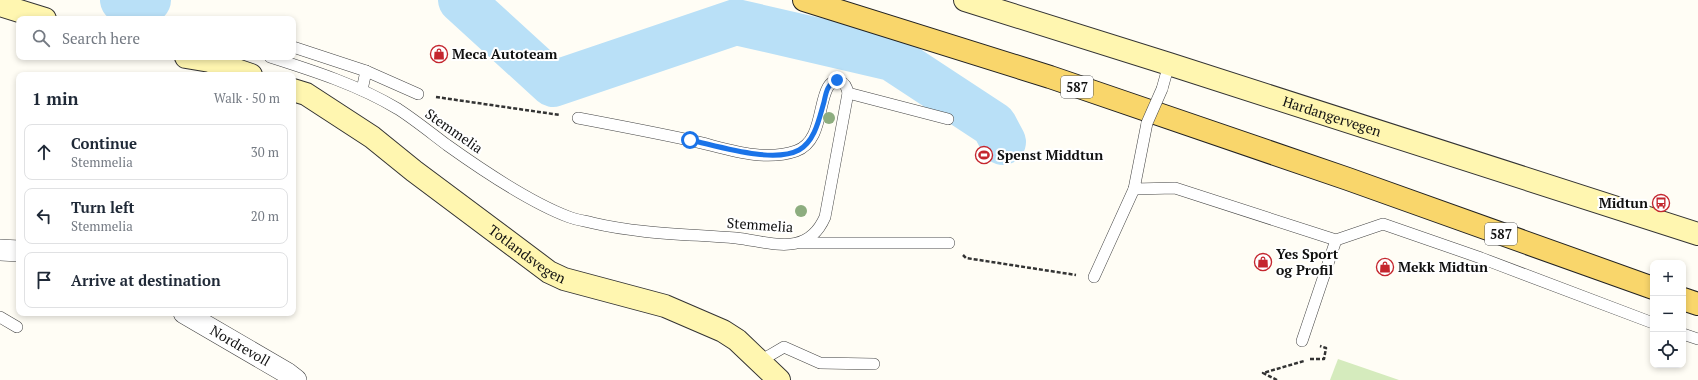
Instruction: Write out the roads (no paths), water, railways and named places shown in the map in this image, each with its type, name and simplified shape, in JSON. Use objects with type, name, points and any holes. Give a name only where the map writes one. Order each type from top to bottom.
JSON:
[{"type":"main road","name":"587","points":[[804,0],[1050,78],[1348,179],[1650,287]]},
{"type":"main road","name":"Hardangervegen","points":[[965,0],[1698,234]]},
{"type":"main road","points":[[0,5],[35,16]]},
{"type":"main road","points":[[215,60],[244,72]]},
{"type":"main road","name":"Totlandsvegen","points":[[296,91],[306,94],[372,137],[414,171],[549,272],[564,279],[665,306],[723,331],[737,340],[779,380]]},
{"type":"main road","points":[[1686,300],[1698,304]]},
{"type":"street","points":[[0,250],[16,251]]},
{"type":"street","name":"Nordrevoll","points":[[189,316],[287,373],[296,380]]},
{"type":"lane","points":[[296,48],[366,71],[418,94]]},
{"type":"lane","points":[[279,60],[325,75],[362,90],[366,71]]},
{"type":"lane","points":[[1094,277],[1134,189],[1147,123],[1162,88],[1169,64]]},
{"type":"lane","points":[[578,118],[690,140],[739,152],[759,155],[780,155],[798,150],[807,143],[818,123],[827,88],[832,82],[837,80],[842,81],[847,87],[848,93],[948,119]]},
{"type":"lane","name":"Stemmelia","points":[[362,90],[399,110],[458,153],[517,191],[569,217],[613,228],[684,236],[736,238],[788,245],[799,243],[816,233],[825,217],[848,93]]},
{"type":"lane","points":[[1134,189],[1175,188],[1336,240],[1382,224],[1481,258],[1650,322]]},
{"type":"lane","points":[[1302,341],[1336,240]]},
{"type":"lane","points":[[799,243],[949,243]]},
{"type":"lane","points":[[0,317],[17,327]]},
{"type":"lane","points":[[1686,335],[1698,339]]},
{"type":"lane","points":[[760,361],[784,347],[820,363],[874,364]]},
{"type":"waterway","points":[[123,0],[138,4],[148,0]]},
{"type":"waterway","points":[[461,0],[553,84],[736,22],[892,58],[994,125],[1003,142]]},
{"type":"place","name":"Meca Autoteam","points":[[439,54]]},
{"type":"place","name":"Spenst Middtun","points":[[984,155]]},
{"type":"place","name":"Midtun","points":[[1661,203]]},
{"type":"place","name":"Yes Sport og Profil","points":[[1263,262]]},
{"type":"place","name":"Mekk Midtun","points":[[1385,267]]}]
